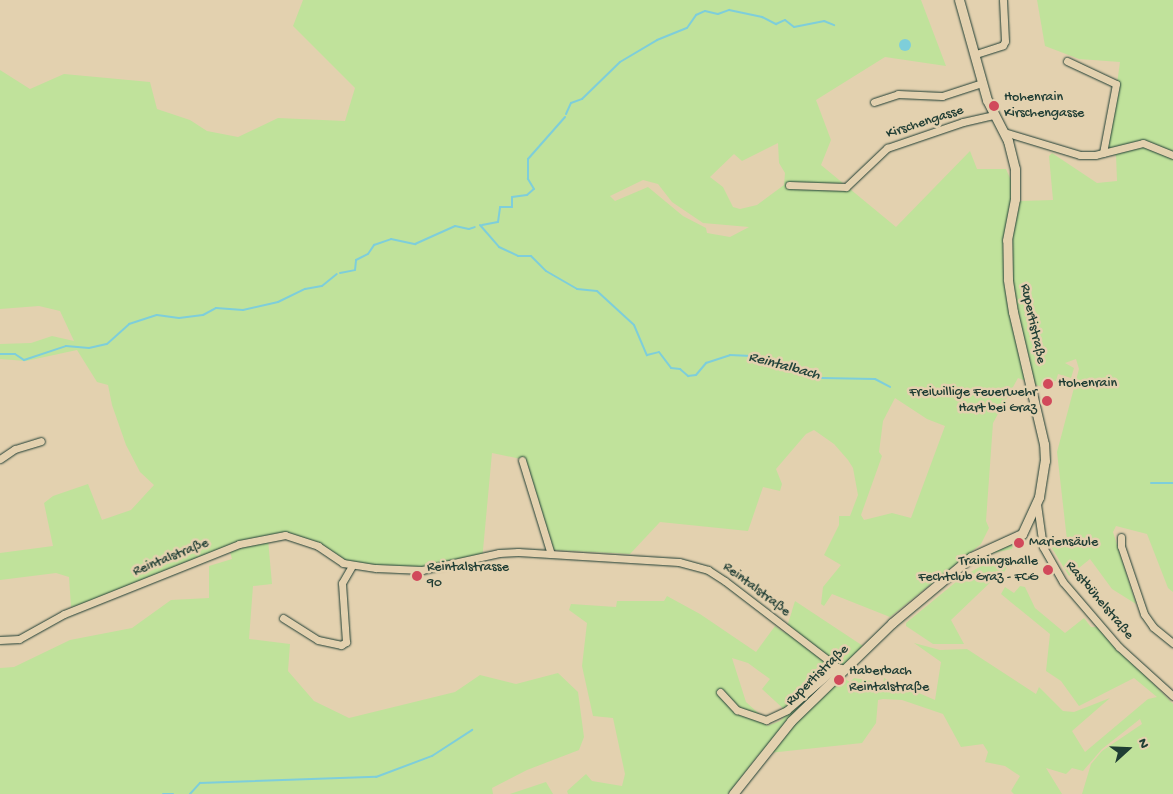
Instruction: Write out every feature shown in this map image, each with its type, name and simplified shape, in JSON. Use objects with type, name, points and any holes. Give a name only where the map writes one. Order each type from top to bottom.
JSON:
[{"type":"main road","name":"Rupertistraße","points":[[733,794],[790,721],[841,668],[964,562],[979,552],[1022,534],[1037,504],[1043,482],[1045,454],[1010,296],[1007,240],[1016,176],[1004,132],[994,115],[982,83],[976,54],[959,0]]},
{"type":"street","points":[[976,54],[1002,45],[1005,41],[1003,0]]},
{"type":"street","points":[[1068,61],[1113,80],[1116,84],[1103,153]]},
{"type":"street","points":[[874,102],[898,94],[942,96],[982,83]]},
{"type":"street","name":"Kirschengasse","points":[[789,184],[846,187],[887,148],[963,122],[994,115]]},
{"type":"street","points":[[1004,132],[1080,155],[1103,153],[1128,144],[1143,143],[1173,155]]},
{"type":"street","points":[[0,459],[26,445],[41,441]]},
{"type":"street","points":[[522,460],[551,554]]},
{"type":"street","name":"Rastbühelstraße","points":[[1037,504],[1043,547],[1063,582],[1119,647],[1173,696]]},
{"type":"street","name":"Reintalstraße","points":[[0,640],[20,639],[64,614],[260,538],[298,537],[352,566],[422,570],[499,553],[551,554],[679,562],[708,570],[841,668]]},
{"type":"street","points":[[1121,537],[1121,546],[1144,614],[1153,627],[1173,643]]},
{"type":"street","points":[[283,618],[318,640],[341,645],[346,642],[342,583],[352,566]]},
{"type":"street","points":[[720,692],[737,710],[766,720],[787,710],[841,668]]},
{"type":"green space","points":[[303,0],[921,0],[946,66],[885,57],[816,100],[831,140],[821,165],[896,227],[970,151],[977,169],[1006,169],[1020,201],[1053,200],[1049,156],[1052,153],[1097,183],[1117,181],[1116,155],[1107,155],[1120,62],[1079,59],[1045,46],[1037,0],[1173,0],[1173,592],[1168,588],[1147,534],[1116,526],[1113,532],[1136,604],[1112,589],[1090,559],[1069,576],[1050,545],[1067,540],[1057,452],[1079,369],[1076,359],[1065,363],[1074,368],[1071,378],[1058,374],[1056,381],[1042,382],[1042,387],[1018,378],[993,423],[986,521],[989,528],[981,544],[890,617],[832,594],[824,606],[821,604],[823,587],[841,565],[824,555],[839,525],[839,516],[850,516],[858,495],[853,468],[848,460],[834,444],[814,430],[806,434],[776,469],[782,484],[780,491],[763,487],[748,531],[660,522],[630,554],[553,550],[526,460],[492,453],[482,561],[453,568],[352,566],[298,537],[268,539],[272,584],[253,586],[249,639],[290,644],[288,671],[314,701],[349,718],[455,692],[480,675],[516,684],[558,673],[578,692],[584,737],[579,750],[527,770],[492,788],[493,794],[0,794],[0,668],[14,667],[70,640],[132,628],[171,600],[209,598],[209,566],[232,559],[229,548],[113,595],[71,607],[69,577],[56,573],[0,580],[0,553],[53,546],[44,503],[53,496],[88,484],[102,520],[131,510],[154,485],[140,472],[126,445],[112,405],[108,385],[97,382],[77,350],[26,361],[0,359],[0,344],[31,343],[52,336],[74,341],[60,311],[39,306],[0,309],[0,70],[30,89],[64,74],[150,82],[157,109],[190,120],[207,131],[238,137],[278,118],[345,121],[355,88],[293,26]],"holes":[[[778,143],[779,163],[785,173],[784,185],[757,205],[740,209],[733,207],[723,187],[710,177],[734,154],[742,161]],[[643,180],[658,184],[672,202],[703,223],[749,227],[730,237],[707,233],[706,228],[683,216],[648,187],[615,201],[610,196]],[[895,398],[927,419],[945,426],[911,518],[892,513],[864,520],[861,515],[882,456],[879,452],[883,421]]]},
{"type":"green space","points":[[1013,545],[1012,549],[993,553],[969,566],[975,559],[999,547]]},
{"type":"green space","points":[[1004,556],[1012,558],[1002,576],[998,575],[951,620],[964,644],[933,644],[906,626],[906,623],[962,577],[995,558]]},
{"type":"green space","points":[[1020,586],[1025,587],[1035,608],[1065,633],[1084,618],[1091,627],[1098,627],[1173,704],[1173,794],[1082,794],[1091,764],[1102,751],[1142,724],[1140,719],[1102,749],[1083,771],[1072,768],[1066,774],[1046,768],[1062,794],[1014,794],[1011,791],[1020,776],[1005,766],[985,762],[988,752],[983,744],[961,747],[943,714],[902,700],[883,699],[878,700],[876,723],[862,743],[759,754],[728,794],[568,794],[567,791],[586,774],[592,781],[622,786],[625,774],[613,718],[593,716],[582,666],[587,623],[569,610],[571,604],[616,607],[617,601],[664,601],[667,596],[700,614],[756,652],[775,626],[785,633],[795,601],[863,646],[836,673],[850,682],[854,678],[883,683],[884,678],[935,700],[941,662],[914,643],[940,650],[967,649],[1036,694],[1039,687],[1063,711],[1074,712],[1110,698],[1072,731],[1085,752],[1148,699],[1157,697],[1134,678],[1079,706],[1061,681],[1046,671],[1050,634],[1001,594],[1005,587],[1014,593]],"holes":[[[732,658],[748,663],[770,679],[762,689],[788,713],[780,721],[767,726],[766,720],[746,702]]]},
{"type":"green space","points":[[546,782],[553,794],[510,794]]},
{"type":"water","points":[[903,39],[907,39],[911,45],[907,51],[903,51],[899,47],[899,43]]},
{"type":"waterway","points":[[566,114],[571,103],[582,99],[620,62],[657,40],[687,28],[696,15],[705,11],[718,14],[729,10],[762,17],[776,24],[785,20],[794,27],[824,21],[834,25]]},
{"type":"waterway","points":[[482,225],[498,222],[500,207],[512,207],[512,197],[527,195],[534,189],[528,179],[528,159],[565,117]]},
{"type":"waterway","name":"Reintalbach","points":[[480,225],[499,247],[518,256],[531,256],[546,271],[577,289],[597,291],[634,325],[647,355],[659,352],[671,368],[680,369],[688,376],[696,375],[706,363],[730,355],[751,356],[768,364],[795,367],[821,378],[875,379],[890,387]]},
{"type":"waterway","name":"Reintalbach","points":[[340,273],[355,270],[356,260],[368,254],[374,245],[391,239],[415,244],[455,226],[469,229],[475,227]]},
{"type":"waterway","name":"Reintalbach","points":[[0,354],[15,354],[24,360],[66,346],[89,348],[107,344],[129,324],[157,315],[179,318],[203,315],[216,308],[243,310],[278,302],[305,289],[322,286],[337,274]]},
{"type":"waterway","points":[[1151,483],[1173,483]]},
{"type":"waterway","points":[[190,794],[200,783],[376,777],[432,756],[472,730]]},
{"type":"waterway","points":[[163,794],[173,794]]},
{"type":"place","name":"Hohenrain Kirschengasse","points":[[994,106]]},
{"type":"place","name":"Hohenrain","points":[[1048,384]]},
{"type":"place","name":"Freiwillige Feuerwehr Hart bei Graz","points":[[1047,401]]},
{"type":"place","name":"Mariensäule","points":[[1019,543]]},
{"type":"place","name":"Trainingshalle Fechtclub Graz - FCG","points":[[1048,570]]},
{"type":"place","name":"Reintalstrasse 90","points":[[417,576]]},
{"type":"place","name":"Haberbach Reintalstraße","points":[[839,680]]}]
